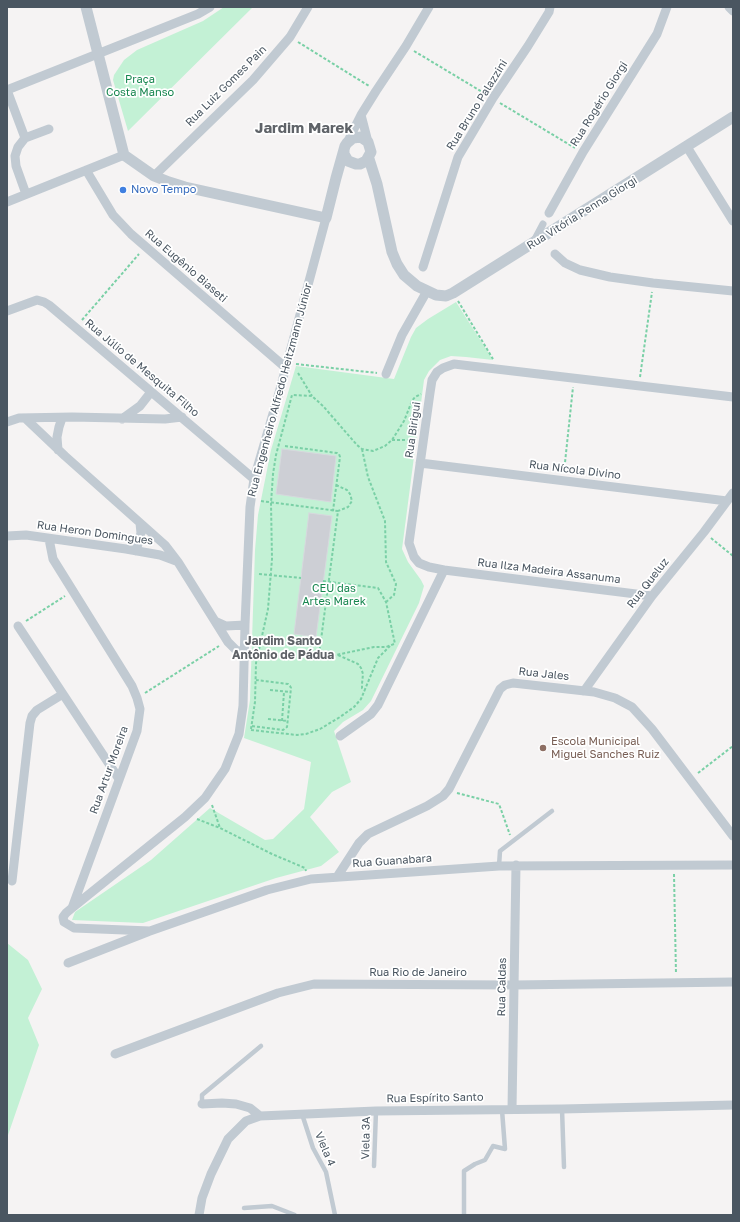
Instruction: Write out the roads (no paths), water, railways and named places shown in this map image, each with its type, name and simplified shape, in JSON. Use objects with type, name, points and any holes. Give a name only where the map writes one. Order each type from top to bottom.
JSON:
[{"type":"street","points":[[86,7],[124,155],[154,176],[185,187],[326,218]]},
{"type":"street","points":[[25,138],[7,90],[198,14],[210,7]]},
{"type":"street","name":"Rua Luiz Gomes Pain","points":[[154,176],[252,80],[290,37],[308,7]]},
{"type":"street","name":"Rua Engenheiro Alfredo Heitzmann Júnior","points":[[150,931],[74,928],[64,922],[63,917],[72,908],[187,815],[208,794],[225,769],[238,734],[243,706],[244,625],[251,500],[254,479],[286,368],[345,146],[361,115],[406,46],[429,7]]},
{"type":"street","name":"Rua Bruno Palazzini","points":[[423,267],[458,157],[493,98],[549,12],[550,7]]},
{"type":"street","name":"Rua Rogério Giorgi","points":[[549,213],[583,152],[657,34],[667,7]]},
{"type":"street","points":[[729,7],[733,10]]},
{"type":"street","points":[[361,115],[371,152],[366,161],[356,164],[352,163],[346,158],[345,146],[349,140],[357,137],[368,142]]},
{"type":"street","name":"Rua Vitória Penna Giorgi","points":[[366,161],[377,184],[392,252],[397,264],[404,275],[417,286],[436,295],[446,296],[733,117]]},
{"type":"street","points":[[26,194],[16,166],[15,156],[18,147],[25,138],[49,129]]},
{"type":"street","points":[[687,147],[733,221]]},
{"type":"street","points":[[7,202],[124,155]]},
{"type":"street","name":"Rua Engenheiro Alfredo Heitzmann Júnior","points":[[336,178],[341,167],[352,163]]},
{"type":"street","name":"Rua Eugênio Biaseti","points":[[86,170],[113,215],[126,230],[286,368]]},
{"type":"street","points":[[533,243],[543,224]]},
{"type":"street","points":[[555,254],[565,263],[580,270],[610,277],[733,291]]},
{"type":"street","points":[[386,374],[402,335],[427,291]]},
{"type":"street","name":"Rua Júlio de Mesquita Filho","points":[[7,311],[37,300],[44,302],[254,479]]},
{"type":"street","name":"Rua Birigui","points":[[444,570],[419,563],[414,557],[409,543],[432,380],[437,372],[443,368],[454,364],[733,397]]},
{"type":"street","points":[[122,419],[140,406],[151,392]]},
{"type":"street","points":[[7,422],[19,418],[165,419],[182,417]]},
{"type":"street","points":[[58,450],[57,437],[62,418]]},
{"type":"street","points":[[26,419],[58,450],[160,540],[178,562],[227,641],[236,650],[244,652]]},
{"type":"street","name":"Rua Nícola Divino","points":[[420,463],[727,501]]},
{"type":"street","name":"Rua Queluz","points":[[584,691],[652,596],[704,532],[733,493]]},
{"type":"street","points":[[136,551],[141,533],[140,523]]},
{"type":"street","name":"Rua Heron Domingues","points":[[7,536],[26,535],[136,551],[160,555],[178,562]]},
{"type":"street","name":"Rua Artur Moreira","points":[[49,539],[53,559],[132,686],[140,709],[139,723],[72,908]]},
{"type":"street","points":[[340,736],[371,714],[378,705],[444,570]]},
{"type":"street","name":"Rua Ilza Madeira Assanuma","points":[[444,570],[652,596]]},
{"type":"street","points":[[215,620],[226,626],[244,625]]},
{"type":"street","points":[[18,626],[119,779]]},
{"type":"street","name":"Rua Jales","points":[[337,877],[359,843],[368,834],[427,806],[443,796],[449,789],[500,689],[505,685],[513,683],[584,691],[615,698],[632,708],[652,729],[733,836]]},
{"type":"street","points":[[12,881],[30,723],[32,716],[37,710],[63,694]]},
{"type":"street","name":"Rua Guanabara","points":[[68,963],[150,931],[267,890],[311,879],[516,865],[733,865]]},
{"type":"street","name":"Rua Caldas","points":[[512,1109],[516,865]]},
{"type":"street","name":"Rua Rio de Janeiro","points":[[114,1054],[278,993],[314,984],[514,985],[733,982]]},
{"type":"street","points":[[202,1104],[236,1104],[250,1108],[260,1116]]},
{"type":"street","name":"Rua Espírito Santo","points":[[199,1215],[202,1198],[211,1174],[228,1139],[246,1121],[260,1116],[376,1111],[733,1105]]},
{"type":"lane","points":[[499,866],[500,851],[552,812]]},
{"type":"lane","points":[[202,1104],[202,1095],[260,1046]]},
{"type":"lane","points":[[562,1109],[564,1167]]},
{"type":"lane","points":[[464,1215],[464,1171],[485,1160],[493,1146],[505,1149],[502,1110]]},
{"type":"lane","name":"Viela 3A","points":[[374,1166],[376,1111]]},
{"type":"lane","name":"Viela 4","points":[[302,1114],[313,1148],[326,1172],[335,1215]]},
{"type":"lane","points":[[244,1208],[272,1206],[295,1215]]},
{"type":"place","name":"Novo Tempo","points":[[123,190]]},
{"type":"place","name":"Escola Municipal Miguel Sanches Ruiz","points":[[543,748]]},
{"type":"district","name":"Jardim Marek","points":[[304,128]]},
{"type":"district","name":"Jardim Santo Antônio de Pádua","points":[[283,648]]},
{"type":"park label","name":"Praça Costa Manso","points":[[140,86]]},
{"type":"park label","name":"CEU das Artes Marek","points":[[334,595]]}]
